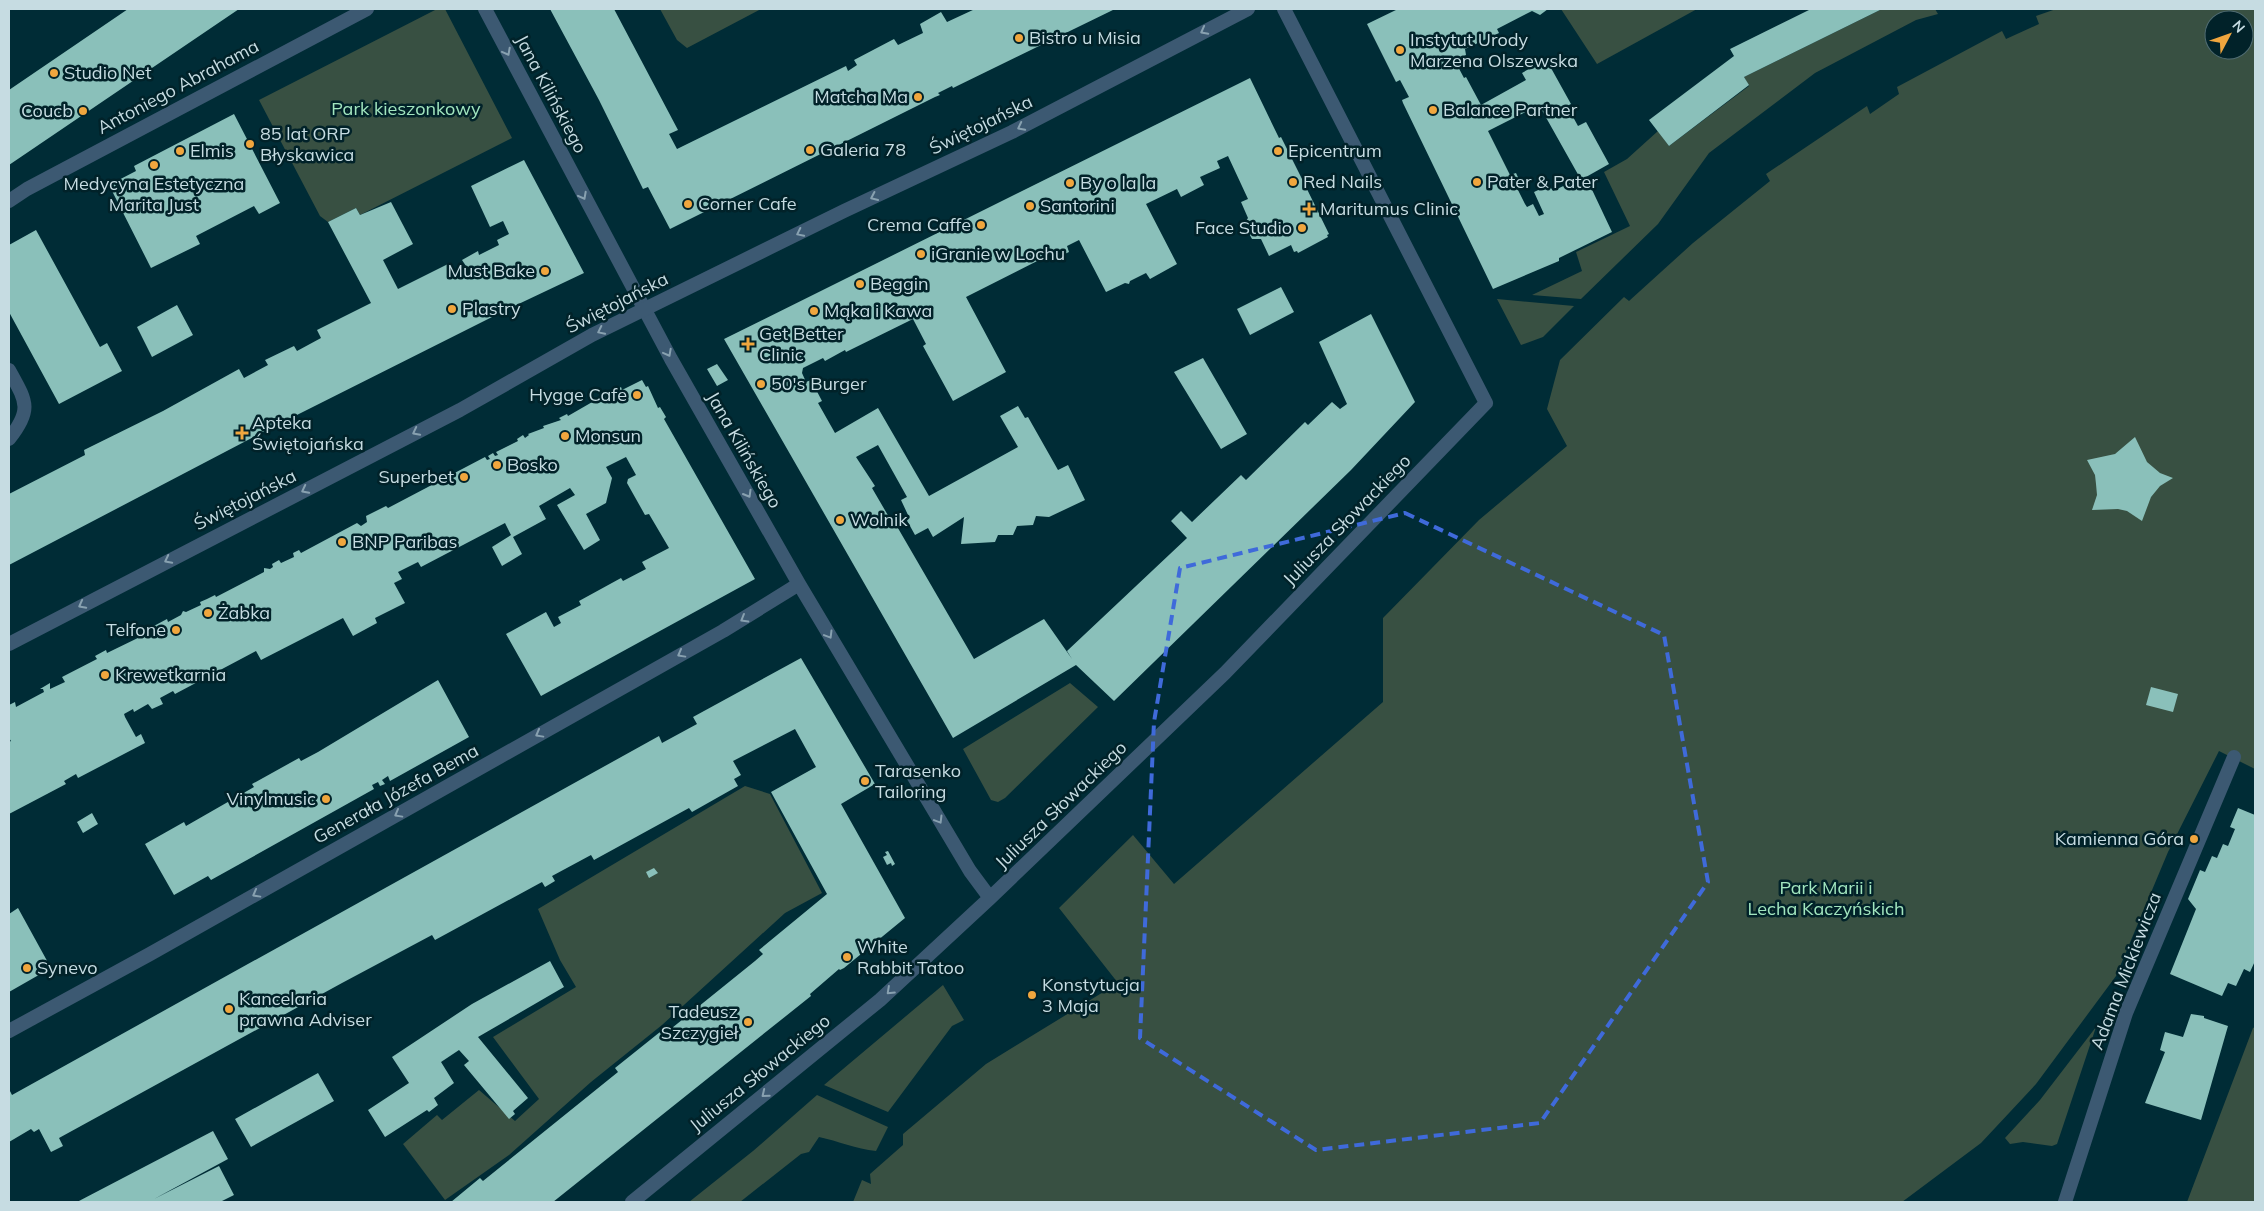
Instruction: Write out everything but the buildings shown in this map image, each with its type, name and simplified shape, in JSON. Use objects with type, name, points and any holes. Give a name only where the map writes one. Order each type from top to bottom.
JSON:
[{"type":"street","name":"Antoniego Abrahama","points":[[9,201],[27,189],[367,9]]},
{"type":"street","name":"Jana Kilińskiego","points":[[484,9],[645,310],[799,584],[970,871],[990,898]]},
{"type":"street","name":"Świętojańska","points":[[9,644],[460,410],[592,336],[844,211],[1012,132],[1248,9]]},
{"type":"street","name":"Juliusza Słowackiego","points":[[632,1202],[880,1000],[990,898],[1226,673],[1486,403],[1284,9]]},
{"type":"street","points":[[9,370],[23,396],[26,411],[19,427],[9,439]]},
{"type":"street","name":"Generała Józefa Bema","points":[[9,1031],[150,954],[671,660],[764,607],[799,584]]},
{"type":"street","name":"Adama Mickiewicza","points":[[2065,1202],[2126,1013],[2234,757]]},
{"type":"highlighted area","points":[[1405,513],[1664,635],[1708,882],[1540,1123],[1316,1150],[1140,1038],[1154,722],[1180,568]]},
{"type":"green space","name":"Park kieszonkowy","points":[[437,9],[445,9],[512,138],[360,215],[356,208],[328,222],[320,216],[259,100]]},
{"type":"green space","points":[[660,9],[761,9],[687,48],[677,40]]},
{"type":"green space","points":[[1561,9],[1697,9],[1597,64]]},
{"type":"green space","points":[[1882,9],[1935,9],[1938,14],[1916,20],[1815,73],[1709,153],[1658,224],[1581,299],[1532,295],[1582,271],[1576,252],[1630,226],[1604,172],[1627,159],[1658,131],[1669,146],[1749,86],[1744,77]]},
{"type":"green space","name":"Park Marii i Lecha Kaczyńskich","points":[[2056,9],[2255,9],[2255,769],[2219,751],[2168,852],[2116,976],[2036,1084],[1981,1143],[1902,1202],[853,1202],[862,1180],[871,1184],[870,1174],[903,1145],[903,1134],[986,1064],[1118,983],[1059,908],[1133,835],[1174,884],[1383,702],[1383,618],[1479,520],[1567,446],[1547,409],[1560,360],[1624,297],[1629,301],[1693,243],[1770,181],[1766,174],[1867,106],[1870,114],[1899,94],[1897,87],[2002,31],[2006,39],[2039,24],[2036,16]]},
{"type":"green space","points":[[1497,299],[1574,306],[1543,337],[1521,345]]},
{"type":"green space","points":[[1070,683],[1098,707],[1005,798],[998,802],[991,800],[963,749]]},
{"type":"green space","points":[[745,786],[770,794],[822,893],[785,913],[662,1025],[591,1082],[509,1155],[445,1200],[403,1144],[437,1115],[442,1120],[479,1090],[515,1121],[539,1099],[493,1037],[576,987],[560,960],[538,909]]},
{"type":"green space","points":[[943,985],[964,1020],[952,1026],[888,1112],[824,1085]]},
{"type":"green space","points":[[2096,1027],[2057,1144],[2052,1146],[2023,1142],[2010,1144],[2005,1138],[2040,1100]]},
{"type":"green space","points":[[2255,1027],[2255,1202],[2187,1202],[2253,1028]]},
{"type":"green space","points":[[817,1095],[888,1127],[876,1151],[861,1149],[819,1137],[809,1152],[801,1154],[740,1202],[689,1202],[753,1151]]},
{"type":"place","name":"Bistro u Misia","points":[[1019,38]]},
{"type":"place","name":"Instytut Urody Marzena Olszewska","points":[[1400,50]]},
{"type":"place","name":"Studio Net","points":[[54,73]]},
{"type":"place","name":"Matcha Ma","points":[[918,97]]},
{"type":"place","name":"Balance Partner","points":[[1433,110]]},
{"type":"place","name":"Coucb","points":[[83,111]]},
{"type":"place","name":"85 lat ORP Błyskawica","points":[[250,144]]},
{"type":"place","name":"Galeria 78","points":[[810,150]]},
{"type":"place","name":"Elmis","points":[[180,151]]},
{"type":"place","name":"Epicentrum","points":[[1278,151]]},
{"type":"place","name":"Medycyna Estetyczna Marita Just","points":[[154,165]]},
{"type":"place","name":"Red Nails","points":[[1293,182]]},
{"type":"place","name":"Pater & Pater","points":[[1477,182]]},
{"type":"place","name":"By o la la","points":[[1070,183]]},
{"type":"place","name":"Corner Cafe","points":[[688,204]]},
{"type":"place","name":"Santorini","points":[[1030,206]]},
{"type":"place","name":"Maritumus Clinic","points":[[1309,209]]},
{"type":"place","name":"Crema Caffe","points":[[981,225]]},
{"type":"place","name":"Face Studio","points":[[1302,228]]},
{"type":"place","name":"iGranie w Lochu","points":[[921,254]]},
{"type":"place","name":"Must Bake","points":[[545,271]]},
{"type":"place","name":"Beggin","points":[[860,284]]},
{"type":"place","name":"Plastry","points":[[452,309]]},
{"type":"place","name":"Mąka i Kawa","points":[[814,311]]},
{"type":"place","name":"Get Better Clinic","points":[[748,344]]},
{"type":"place","name":"50's Burger","points":[[761,384]]},
{"type":"place","name":"Hygge Cafe","points":[[637,395]]},
{"type":"place","name":"Apteka Świętojańska","points":[[242,433]]},
{"type":"place","name":"Monsun","points":[[565,436]]},
{"type":"place","name":"Bosko","points":[[497,465]]},
{"type":"place","name":"Superbet","points":[[464,477]]},
{"type":"place","name":"Wolnik","points":[[840,520]]},
{"type":"place","name":"BNP Paribas","points":[[342,542]]},
{"type":"place","name":"Żabka","points":[[208,613]]},
{"type":"place","name":"Telfone","points":[[176,630]]},
{"type":"place","name":"Krewetkarnia","points":[[105,675]]},
{"type":"place","name":"Tarasenko Tailoring","points":[[865,781]]},
{"type":"place","name":"Vinylmusic","points":[[326,799]]},
{"type":"place","name":"Kamienna Góra","points":[[2194,839]]},
{"type":"place","name":"White Rabbit Tatoo","points":[[847,957]]},
{"type":"place","name":"Synevo","points":[[27,968]]},
{"type":"place","name":"Konstytucja 3 Maja","points":[[1032,995]]},
{"type":"place","name":"Kancelaria prawna Adviser","points":[[229,1009]]},
{"type":"place","name":"Tadeusz Szczygieł","points":[[748,1022]]}]
